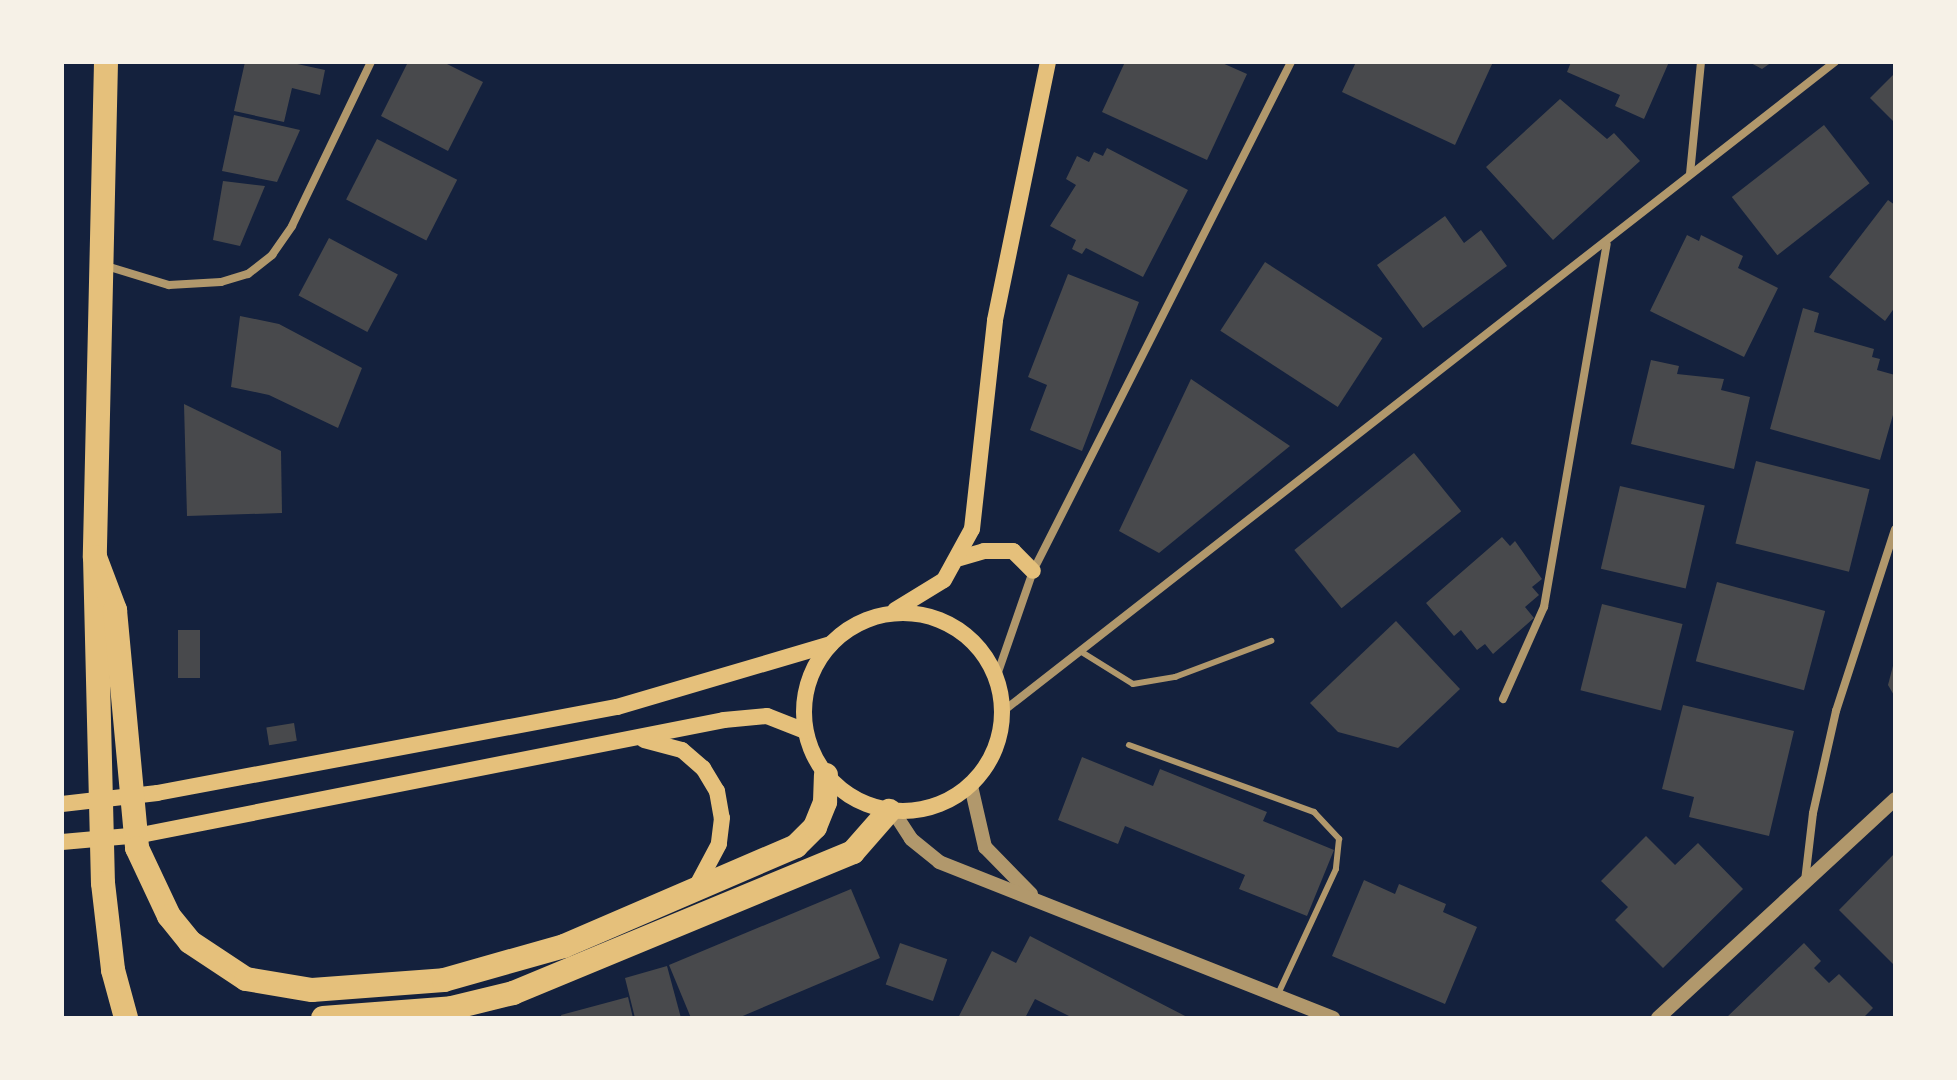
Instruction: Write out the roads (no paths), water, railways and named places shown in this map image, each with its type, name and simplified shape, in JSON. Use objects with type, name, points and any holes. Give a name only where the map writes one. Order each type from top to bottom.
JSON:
[{"type":"highway","points":[[124,62],[106,71],[95,557],[103,883],[113,970],[126,1018]]},
{"type":"highway","points":[[95,557],[115,610],[137,848],[169,916],[216,963],[278,988],[381,986],[505,966],[619,923],[796,846],[815,827],[825,802],[826,775]]},
{"type":"highway","points":[[323,1018],[452,1008],[513,993],[853,852],[891,811]]},
{"type":"highway","points":[[619,923],[630,946]]},
{"type":"main road","points":[[62,804],[157,793],[617,707],[831,644],[876,616],[924,596],[960,558],[972,529],[1009,240],[1048,62]]},
{"type":"main road","points":[[960,558],[996,549],[1013,551],[1033,571]]},
{"type":"main road","points":[[831,644],[808,684],[805,731],[826,775],[854,799],[891,811],[921,810],[971,786],[999,739],[1002,712],[996,678],[982,652],[961,631],[935,618],[905,613],[876,616]]},
{"type":"main road","points":[[62,842],[141,835],[631,739],[767,716],[805,731]]},
{"type":"main road","points":[[631,739],[657,741],[682,750],[703,768],[717,791],[722,818],[719,844],[694,892]]},
{"type":"street","points":[[103,265],[137,280],[169,285],[221,282],[248,274],[272,255],[292,226],[371,62]]},
{"type":"street","points":[[996,678],[1033,571],[1291,62]]},
{"type":"street","points":[[1690,174],[1701,62]]},
{"type":"street","points":[[1002,712],[1317,469],[1425,377],[1607,244],[1690,174],[1835,62]]},
{"type":"street","points":[[1503,699],[1544,607],[1607,244]]},
{"type":"street","points":[[1805,886],[1813,813],[1836,711],[1895,529]]},
{"type":"street","points":[[971,786],[985,847],[1043,905]]},
{"type":"street","points":[[1658,1018],[1805,886],[1895,799]]},
{"type":"street","points":[[891,811],[911,839],[939,862],[1333,1018]]},
{"type":"lane","points":[[1080,651],[1133,684],[1175,677],[1271,641]]},
{"type":"lane","points":[[1129,745],[1314,812],[1339,839],[1336,869],[1278,994]]}]
